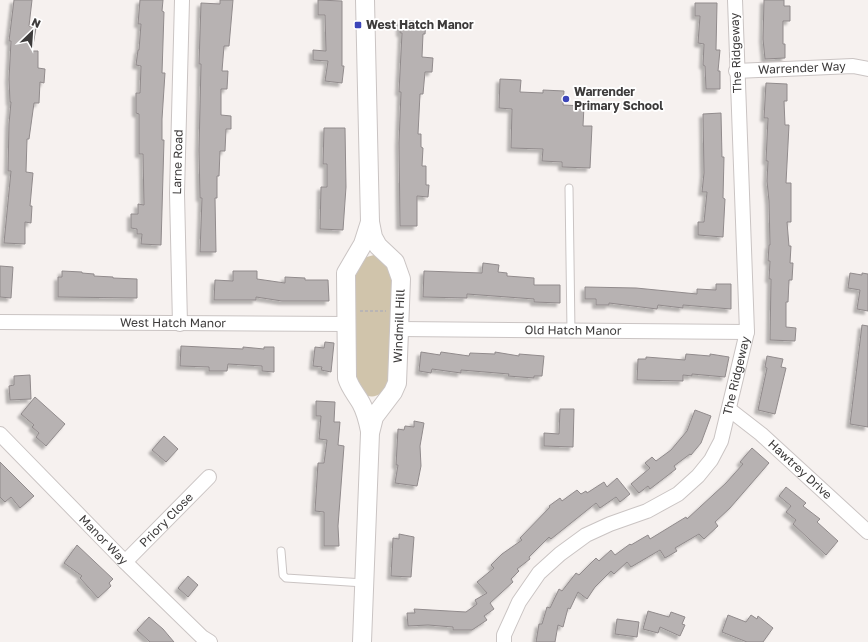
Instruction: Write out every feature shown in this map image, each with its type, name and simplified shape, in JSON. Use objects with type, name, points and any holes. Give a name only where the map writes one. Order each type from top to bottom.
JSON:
[{"type":"street","name":"Larne Road","points":[[180,324],[177,193],[182,0]]},
{"type":"street","name":"Windmill Hill","points":[[362,642],[370,433],[374,417],[393,392],[397,383],[401,279],[399,269],[395,262],[378,246],[373,237],[370,222],[366,0]]},
{"type":"street","name":"The Ridgeway","points":[[504,642],[504,635],[519,602],[539,573],[560,554],[586,535],[610,524],[647,511],[678,494],[698,476],[711,460],[722,441],[746,332],[736,71],[735,0]]},
{"type":"street","name":"Warrender Way","points":[[736,71],[853,66],[868,69]]},
{"type":"street","name":"Windmill Hill","points":[[370,222],[363,244],[346,273],[350,318],[347,378],[350,388],[366,414],[370,433]]},
{"type":"street","name":"West Hatch Manor","points":[[0,322],[180,324],[350,318]]},
{"type":"street","name":"Old Hatch Manor","points":[[399,328],[746,332]]},
{"type":"street","name":"Hawtrey Drive","points":[[730,410],[761,434],[868,532]]},
{"type":"street","name":"Manor Way","points":[[0,434],[125,562],[202,637],[210,642]]},
{"type":"street","name":"Priory Close","points":[[125,562],[209,477]]},
{"type":"lane","points":[[569,188],[571,331]]},
{"type":"lane","points":[[281,551],[283,575],[286,578],[364,583]]},
{"type":"path","points":[[350,318],[388,311]]},
{"type":"shaded area","points":[[374,255],[386,260],[394,270],[392,382],[381,393],[376,396],[371,396],[361,392],[351,380],[352,279],[363,258]]},
{"type":"building","points":[[14,0],[32,0],[29,26],[36,28],[32,51],[38,51],[38,68],[45,69],[44,83],[40,82],[39,103],[34,103],[29,139],[27,139],[26,172],[33,173],[30,206],[32,206],[31,223],[25,222],[25,244],[4,243],[11,171],[8,171],[11,102],[9,79],[11,41],[9,41]]},
{"type":"building","points":[[140,0],[163,0],[162,73],[165,73],[162,119],[162,140],[164,140],[161,245],[141,244],[142,234],[137,234],[137,229],[131,228],[131,214],[138,214],[138,204],[144,205],[143,154],[139,154],[139,114],[136,113],[136,93],[140,93],[141,66],[136,65],[141,24],[138,24]]},
{"type":"building","points":[[220,0],[233,0],[229,46],[224,46],[222,71],[228,71],[227,89],[221,89],[221,115],[231,116],[231,129],[226,129],[225,151],[220,151],[219,176],[217,176],[217,198],[215,198],[216,252],[200,252],[202,198],[200,198],[199,150],[201,3],[220,4]]},
{"type":"building","points":[[318,0],[342,1],[342,66],[344,66],[342,83],[325,81],[328,61],[313,60],[313,50],[326,51],[325,15],[318,15]]},
{"type":"building","points":[[764,0],[784,0],[784,6],[790,6],[790,21],[783,21],[783,44],[785,44],[785,58],[765,59],[763,39]]},
{"type":"building","points":[[695,3],[717,3],[716,50],[720,50],[718,71],[720,71],[720,89],[706,89],[705,66],[703,65],[704,44],[698,43],[700,16],[695,16]]},
{"type":"building","points":[[400,20],[426,22],[425,34],[423,34],[422,57],[433,58],[432,72],[425,72],[423,94],[420,94],[418,134],[421,134],[421,147],[423,148],[422,166],[426,166],[426,185],[429,185],[428,197],[417,196],[417,226],[400,226],[399,143],[401,92],[399,92],[402,33],[400,33]]},
{"type":"building","points":[[500,79],[521,80],[520,92],[543,93],[543,90],[564,91],[563,105],[584,106],[583,126],[592,126],[590,168],[562,167],[562,162],[542,161],[543,149],[511,148],[512,109],[499,108]]},
{"type":"building","points":[[766,83],[787,84],[787,101],[784,101],[785,125],[789,125],[786,183],[791,183],[791,222],[787,222],[789,246],[791,246],[790,263],[793,263],[792,280],[789,280],[788,302],[786,302],[786,327],[796,328],[795,341],[770,340],[771,279],[769,279],[770,261],[768,261],[770,245],[767,181],[768,161],[766,161],[768,118],[764,118]]},
{"type":"building","points":[[721,113],[722,157],[724,157],[723,198],[725,199],[723,237],[698,235],[698,222],[704,222],[707,192],[702,192],[704,173],[703,114]]},
{"type":"building","points":[[324,128],[345,128],[346,187],[343,230],[320,229],[321,187],[327,187],[327,164],[323,164]]},
{"type":"building","points":[[483,263],[499,265],[498,272],[507,273],[507,276],[534,278],[534,285],[560,285],[560,303],[534,302],[534,299],[467,294],[467,298],[423,297],[424,271],[482,273]]},
{"type":"building","points":[[0,266],[13,267],[11,298],[0,297]]},
{"type":"building","points":[[62,271],[82,272],[94,274],[94,276],[137,279],[137,298],[58,297],[58,277],[62,277]]},
{"type":"building","points":[[233,271],[257,271],[257,279],[285,283],[285,277],[305,278],[305,280],[328,280],[329,301],[282,301],[256,297],[256,300],[214,300],[215,280],[233,281]]},
{"type":"building","points":[[850,273],[862,275],[862,273],[868,274],[868,311],[857,309],[860,290],[848,288]]},
{"type":"building","points":[[716,284],[731,284],[731,309],[683,305],[683,308],[658,305],[657,309],[609,303],[609,305],[596,305],[596,299],[585,299],[585,287],[636,288],[697,294],[697,289],[716,290]]},
{"type":"building","points":[[862,325],[868,326],[868,427],[850,424]]},
{"type":"building","points":[[325,342],[334,343],[331,372],[321,370],[322,367],[313,366],[315,347],[324,348]]},
{"type":"building","points":[[181,346],[243,349],[243,347],[264,349],[264,347],[274,347],[274,372],[262,371],[262,366],[228,364],[227,371],[209,371],[209,367],[180,366]]},
{"type":"building","points":[[421,352],[440,355],[441,352],[469,356],[470,353],[495,354],[495,352],[519,356],[519,354],[544,356],[542,376],[534,376],[534,378],[508,376],[509,374],[461,370],[461,373],[432,369],[431,373],[419,371]]},
{"type":"building","points":[[686,354],[710,356],[710,354],[729,357],[725,377],[692,374],[692,376],[683,375],[683,381],[637,380],[638,359],[646,359],[646,357],[685,360]]},
{"type":"building","points":[[767,356],[783,359],[781,367],[786,368],[775,414],[758,410],[767,368],[765,367]]},
{"type":"building","points":[[30,375],[31,399],[10,400],[9,386],[14,385],[14,376]]},
{"type":"building","points":[[35,397],[65,424],[46,446],[36,437],[39,433],[32,427],[34,425],[21,414]]},
{"type":"building","points":[[316,401],[335,402],[334,422],[340,422],[338,445],[344,446],[338,526],[339,546],[324,546],[324,512],[315,511],[318,463],[324,463],[327,440],[319,439],[321,416],[316,416]]},
{"type":"building","points":[[560,409],[574,409],[573,447],[544,446],[544,433],[559,434]]},
{"type":"building","points":[[695,410],[711,416],[701,443],[691,455],[690,454],[674,466],[676,469],[650,489],[648,486],[639,493],[631,484],[650,468],[645,463],[652,457],[656,461],[671,450],[687,431]]},
{"type":"building","points":[[414,421],[424,423],[420,446],[421,466],[417,486],[395,483],[398,465],[396,465],[398,429],[404,430],[405,426],[414,427]]},
{"type":"building","points":[[164,436],[178,449],[166,462],[152,450]]},
{"type":"building","points":[[752,448],[769,463],[730,508],[715,522],[718,526],[704,539],[699,534],[675,548],[677,551],[665,558],[660,550],[631,567],[627,562],[614,574],[611,571],[595,587],[587,599],[578,592],[570,609],[568,608],[563,627],[558,625],[555,642],[536,642],[539,624],[542,624],[547,607],[550,608],[559,589],[562,591],[576,573],[579,575],[596,558],[599,561],[611,550],[615,555],[630,544],[631,545],[648,535],[650,539],[686,517],[687,519],[726,483],[743,464],[740,462]]},
{"type":"building","points":[[0,462],[34,496],[20,508],[11,497],[5,502],[0,497]]},
{"type":"building","points":[[617,478],[630,494],[620,502],[616,497],[600,508],[596,503],[551,539],[549,537],[529,557],[530,559],[517,569],[519,571],[511,579],[513,582],[490,603],[494,609],[484,616],[487,620],[472,630],[453,630],[453,627],[428,625],[408,626],[407,613],[415,613],[414,609],[466,612],[477,604],[475,600],[487,593],[477,582],[494,568],[491,565],[502,554],[522,540],[520,538],[550,507],[549,506],[560,498],[562,501],[577,490],[581,494],[586,491],[587,493],[604,482],[607,487]]},
{"type":"building","points":[[786,487],[806,503],[803,506],[820,519],[817,522],[838,541],[826,555],[793,524],[796,520],[786,512],[791,506],[779,496]]},
{"type":"building","points":[[399,534],[414,537],[411,577],[391,576],[393,538],[399,539]]},
{"type":"building","points":[[77,545],[113,579],[109,583],[111,586],[98,598],[80,578],[82,576],[64,563]]},
{"type":"building","points":[[188,576],[198,585],[188,597],[178,588]]},
{"type":"building","points":[[648,611],[669,617],[671,612],[685,617],[682,624],[685,625],[680,636],[660,627],[658,633],[643,629]]},
{"type":"building","points":[[728,615],[746,622],[751,615],[757,619],[758,616],[773,628],[763,642],[747,642],[722,632]]},
{"type":"building","points":[[149,617],[163,629],[174,642],[150,642],[137,630]]},
{"type":"building","points":[[617,619],[639,622],[637,637],[615,634]]},
{"type":"place","name":"West Hatch Manor","points":[[358,25]]},
{"type":"place","name":"Warrender Primary School","points":[[566,99]]}]
